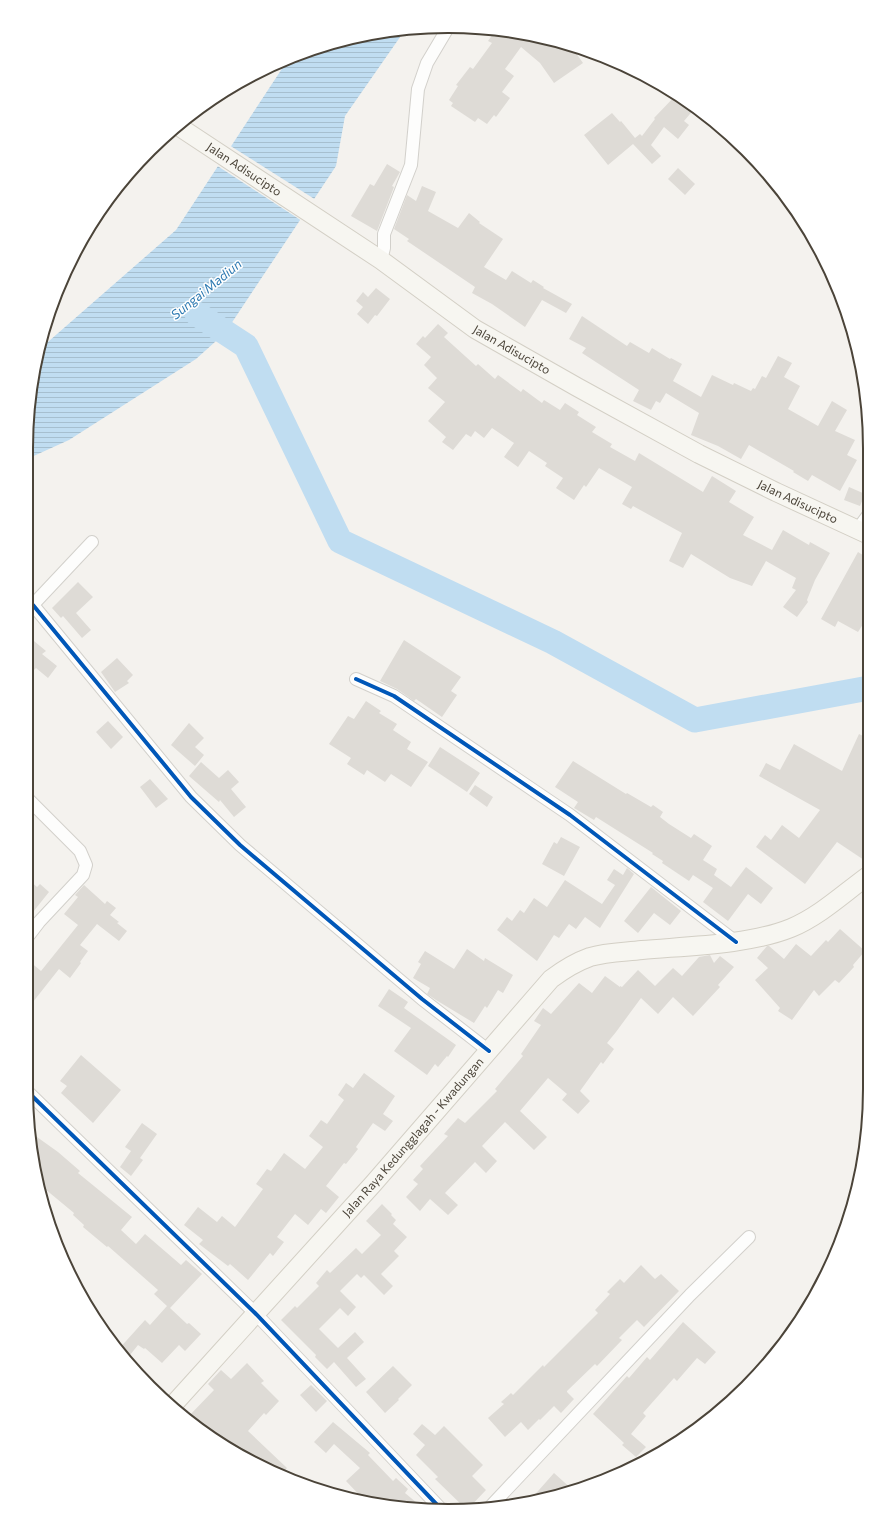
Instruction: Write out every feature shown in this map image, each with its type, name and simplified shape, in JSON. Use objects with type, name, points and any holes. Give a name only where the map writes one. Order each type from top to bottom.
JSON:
[{"type":"main road","name":"Jalan Adisucipto","points":[[183,129],[378,257],[474,329],[699,454],[776,492],[863,532]]},
{"type":"main road","name":"Jalan Raya Kedungglagah - Kwadungan","points":[[175,1402],[373,1184],[551,979],[567,968],[591,957],[620,952],[736,942],[765,936],[792,928],[818,913],[863,879]]},
{"type":"street","points":[[378,257],[384,248],[384,234],[411,165],[418,89],[428,63],[445,33]]},
{"type":"street","points":[[33,605],[92,542]]},
{"type":"street","points":[[33,612],[191,797],[240,845],[422,999],[489,1051]]},
{"type":"street","points":[[356,678],[394,696],[570,815],[736,942]]},
{"type":"street","points":[[33,804],[80,851],[86,865],[83,875],[33,930]]},
{"type":"street","points":[[33,1097],[255,1313],[436,1504]]},
{"type":"street","points":[[496,1501],[690,1295],[749,1237]]},
{"type":"water","name":"Sungai Madiun","points":[[401,36],[345,116],[336,166],[225,333],[196,359],[69,440],[33,456],[34,421],[37,394],[46,343],[176,230],[283,68],[341,47],[367,41]]},
{"type":"pier","points":[[229,145],[316,200],[302,221],[216,165]]},
{"type":"building","points":[[492,36],[529,41],[555,47],[576,54],[583,63],[554,83],[540,63],[521,47],[505,69],[514,76],[502,92],[510,98],[496,117],[494,115],[487,124],[478,118],[475,122],[451,106],[453,103],[449,100],[458,86],[456,85],[470,67],[473,69],[492,43],[488,41]]},
{"type":"building","points":[[672,99],[692,112],[684,121],[689,125],[678,139],[664,127],[651,145],[661,156],[652,164],[633,144],[608,165],[584,135],[612,113],[620,122],[621,121],[635,138],[640,134],[642,136],[655,119],[654,118]]},
{"type":"building","points":[[387,164],[400,172],[392,186],[394,187],[377,231],[351,216],[370,184],[374,186]]},
{"type":"building","points":[[678,168],[695,184],[685,195],[668,179]]},
{"type":"building","points":[[422,186],[436,192],[428,211],[458,228],[469,213],[480,222],[479,223],[503,239],[484,267],[506,280],[512,271],[531,283],[533,280],[544,287],[543,288],[572,304],[566,313],[542,300],[525,327],[492,304],[472,293],[475,287],[407,241],[409,239],[394,229],[407,195],[416,201]]},
{"type":"building","points":[[376,288],[390,299],[377,316],[375,315],[368,324],[357,314],[363,307],[356,301],[363,292],[368,297]]},
{"type":"building","points":[[582,316],[627,346],[630,342],[649,353],[652,348],[670,359],[671,358],[682,364],[673,381],[701,397],[712,375],[733,385],[734,383],[751,391],[753,388],[755,389],[762,376],[766,378],[778,356],[792,363],[784,377],[800,386],[788,409],[818,426],[832,401],[847,410],[835,431],[855,440],[847,455],[857,460],[840,491],[812,475],[808,481],[793,472],[794,471],[749,445],[741,459],[718,446],[691,435],[699,413],[666,393],[660,403],[656,401],[651,410],[633,401],[639,390],[582,353],[586,348],[569,339]]},
{"type":"building","points":[[438,324],[448,333],[444,337],[476,366],[478,364],[495,379],[498,375],[521,392],[523,389],[542,403],[544,400],[560,410],[565,403],[579,412],[577,415],[596,427],[592,432],[612,444],[610,447],[635,461],[639,453],[703,492],[712,476],[736,491],[729,502],[754,517],[743,535],[772,550],[783,530],[809,545],[810,542],[830,553],[815,580],[807,600],[808,602],[797,617],[783,607],[796,590],[792,588],[796,578],[766,561],[752,586],[730,578],[691,554],[683,568],[669,561],[682,533],[633,506],[631,509],[622,504],[632,487],[599,468],[586,487],[584,485],[574,500],[556,488],[563,478],[545,466],[547,463],[529,451],[518,467],[504,457],[514,443],[492,428],[484,438],[475,431],[471,437],[466,434],[453,450],[442,442],[446,437],[428,421],[445,402],[428,388],[437,378],[424,365],[431,357],[416,344],[423,336],[425,338]]},
{"type":"building","points":[[849,487],[863,493],[863,499],[860,506],[844,500]]},
{"type":"building","points":[[858,552],[863,555],[863,624],[858,632],[838,621],[835,627],[821,619]]},
{"type":"building","points":[[78,582],[93,597],[76,613],[91,630],[82,638],[63,616],[61,618],[52,608]]},
{"type":"building","points":[[33,640],[46,651],[42,654],[57,666],[48,678],[36,668],[33,671]]},
{"type":"building","points":[[404,640],[461,677],[451,691],[457,695],[442,717],[416,699],[414,701],[397,689],[380,681]]},
{"type":"building","points":[[117,658],[133,675],[127,681],[129,683],[115,692],[101,672]]},
{"type":"building","points":[[366,701],[381,711],[379,713],[397,724],[393,730],[411,742],[407,749],[428,762],[411,787],[391,774],[385,782],[367,770],[364,775],[347,764],[351,758],[329,744],[348,716],[354,719]]},
{"type":"building","points":[[108,721],[123,737],[111,749],[96,732]]},
{"type":"building","points":[[189,723],[204,738],[195,747],[204,755],[195,766],[171,745]]},
{"type":"building","points":[[859,734],[863,736],[863,859],[837,842],[805,884],[756,847],[765,835],[771,840],[782,825],[799,838],[820,810],[759,776],[766,763],[780,770],[794,744],[842,771]]},
{"type":"building","points":[[440,747],[480,773],[467,792],[428,766]]},
{"type":"building","points":[[573,761],[626,794],[627,793],[651,807],[653,805],[663,812],[660,817],[669,824],[691,838],[694,834],[712,846],[703,860],[717,869],[714,875],[731,887],[746,867],[773,888],[761,904],[748,894],[728,921],[703,902],[713,888],[693,875],[689,881],[662,863],[663,861],[652,854],[653,853],[596,817],[594,820],[574,808],[578,802],[555,787]]},
{"type":"building","points":[[201,762],[219,778],[228,770],[239,782],[231,789],[246,807],[234,817],[220,800],[219,802],[189,776]]},
{"type":"building","points":[[150,779],[168,799],[156,808],[140,787]]},
{"type":"building","points":[[475,785],[493,797],[487,807],[469,794]]},
{"type":"building","points":[[561,837],[580,847],[564,876],[542,864],[554,842],[557,844]]},
{"type":"building","points":[[627,868],[634,874],[600,928],[585,917],[576,929],[569,924],[559,938],[554,935],[537,961],[497,930],[507,917],[512,921],[520,910],[524,913],[534,898],[547,907],[565,880],[602,904],[615,885],[607,880],[614,869],[623,875]]},
{"type":"building","points":[[33,884],[37,887],[40,884],[49,892],[33,912]]},
{"type":"building","points":[[84,885],[105,904],[107,901],[116,908],[110,915],[127,931],[119,941],[97,924],[80,945],[88,951],[70,978],[59,969],[33,1002],[33,964],[41,971],[78,925],[64,914],[78,897],[75,895]]},
{"type":"building","points":[[651,887],[681,911],[670,925],[654,913],[638,933],[624,921]]},
{"type":"building","points":[[840,929],[863,949],[863,953],[853,965],[854,967],[839,983],[835,980],[819,996],[814,990],[792,1020],[778,1011],[780,1008],[755,980],[768,968],[757,958],[767,946],[769,946],[784,959],[796,944],[811,956],[826,940],[828,942]]},
{"type":"building","points":[[467,949],[484,961],[485,958],[513,975],[503,993],[498,990],[487,1008],[485,1006],[474,1023],[427,994],[430,988],[413,978],[421,964],[418,962],[425,951],[454,969]]},
{"type":"building","points":[[710,955],[714,963],[720,956],[734,967],[718,985],[720,987],[693,1016],[673,997],[658,1014],[641,998],[607,1043],[614,1049],[603,1064],[601,1062],[580,1091],[590,1101],[578,1114],[562,1100],[567,1094],[548,1078],[520,1111],[547,1137],[534,1150],[505,1122],[482,1146],[497,1161],[486,1173],[475,1162],[445,1193],[458,1205],[448,1215],[430,1199],[420,1211],[406,1197],[418,1184],[413,1180],[423,1169],[420,1166],[448,1136],[444,1134],[458,1118],[465,1123],[497,1091],[495,1089],[523,1056],[521,1054],[541,1025],[534,1021],[543,1008],[551,1014],[579,983],[592,993],[605,976],[622,987],[638,970],[655,986],[673,968],[682,976],[699,957]]},
{"type":"building","points":[[389,989],[408,1002],[404,1008],[456,1045],[448,1057],[447,1056],[438,1067],[435,1064],[427,1075],[394,1051],[411,1028],[378,1006]]},
{"type":"building","points":[[81,1055],[121,1090],[93,1123],[61,1093],[67,1086],[60,1081]]},
{"type":"building","points":[[364,1073],[395,1096],[383,1114],[393,1121],[385,1131],[373,1123],[356,1147],[358,1149],[346,1164],[344,1163],[326,1186],[339,1197],[326,1213],[321,1209],[308,1225],[295,1214],[277,1237],[284,1242],[273,1256],[270,1253],[248,1280],[230,1264],[228,1266],[199,1244],[203,1240],[184,1225],[198,1207],[217,1222],[222,1216],[235,1227],[263,1189],[256,1184],[267,1169],[271,1171],[284,1153],[305,1169],[323,1147],[309,1136],[321,1120],[327,1124],[344,1100],[338,1095],[346,1083],[353,1088]]},
{"type":"building","points":[[142,1123],[157,1134],[140,1158],[143,1160],[131,1176],[120,1167],[131,1151],[125,1147]]},
{"type":"building","points":[[36,1136],[58,1152],[80,1171],[78,1173],[132,1217],[121,1230],[136,1244],[145,1234],[181,1265],[186,1260],[202,1274],[170,1308],[187,1324],[189,1323],[201,1334],[185,1351],[179,1345],[162,1363],[145,1348],[144,1349],[138,1345],[130,1355],[122,1346],[145,1320],[150,1325],[167,1306],[154,1294],[158,1290],[108,1246],[107,1247],[83,1227],[84,1225],[73,1215],[74,1213],[45,1189]]},
{"type":"building","points":[[382,1204],[396,1220],[393,1224],[407,1237],[394,1251],[399,1256],[381,1274],[393,1286],[384,1295],[364,1275],[361,1278],[357,1274],[340,1291],[356,1307],[348,1316],[340,1308],[319,1329],[338,1348],[355,1332],[364,1342],[347,1358],[366,1379],[356,1387],[334,1362],[327,1369],[315,1357],[316,1355],[281,1320],[295,1306],[297,1308],[319,1286],[316,1283],[327,1270],[330,1273],[356,1248],[362,1254],[381,1235],[366,1221]]},
{"type":"building","points":[[641,1265],[655,1279],[661,1274],[679,1291],[644,1327],[637,1320],[619,1338],[622,1340],[597,1366],[595,1364],[567,1391],[574,1399],[561,1413],[554,1406],[528,1430],[521,1422],[505,1437],[488,1418],[504,1404],[501,1402],[511,1393],[513,1395],[543,1365],[544,1367],[598,1313],[595,1310],[610,1294],[607,1292],[620,1279],[624,1283]]},
{"type":"building","points":[[683,1322],[716,1352],[705,1364],[697,1358],[677,1381],[674,1378],[643,1413],[646,1416],[631,1434],[646,1447],[636,1457],[622,1445],[624,1443],[593,1414],[627,1376],[629,1378],[647,1357],[650,1360]]},
{"type":"building","points":[[247,1363],[264,1381],[261,1383],[279,1401],[266,1415],[264,1413],[248,1431],[287,1468],[285,1470],[240,1448],[217,1434],[191,1414],[214,1390],[208,1384],[221,1370],[231,1379]]},
{"type":"building","points":[[393,1366],[412,1385],[385,1413],[366,1392]]},
{"type":"building","points":[[311,1385],[327,1401],[316,1412],[300,1395]]},
{"type":"building","points":[[333,1422],[370,1453],[368,1455],[393,1481],[396,1478],[408,1489],[405,1493],[416,1502],[358,1494],[346,1481],[360,1468],[334,1444],[326,1453],[314,1442]]},
{"type":"building","points":[[422,1424],[435,1435],[444,1426],[483,1465],[472,1476],[486,1490],[474,1503],[460,1504],[435,1479],[438,1477],[416,1455],[425,1445],[413,1434]]},
{"type":"building","points":[[554,1473],[568,1486],[555,1490],[535,1495]]},
{"type":"waterway","name":"Sungai Madiun","points":[[197,314],[246,346],[340,541],[553,642],[695,720],[863,689]]},
{"type":"cycle path","points":[[33,605],[191,797],[240,845],[422,999],[489,1051]]},
{"type":"cycle path","points":[[356,679],[394,696],[570,815],[736,942]]},
{"type":"cycle path","points":[[33,1097],[255,1313],[436,1504]]}]
